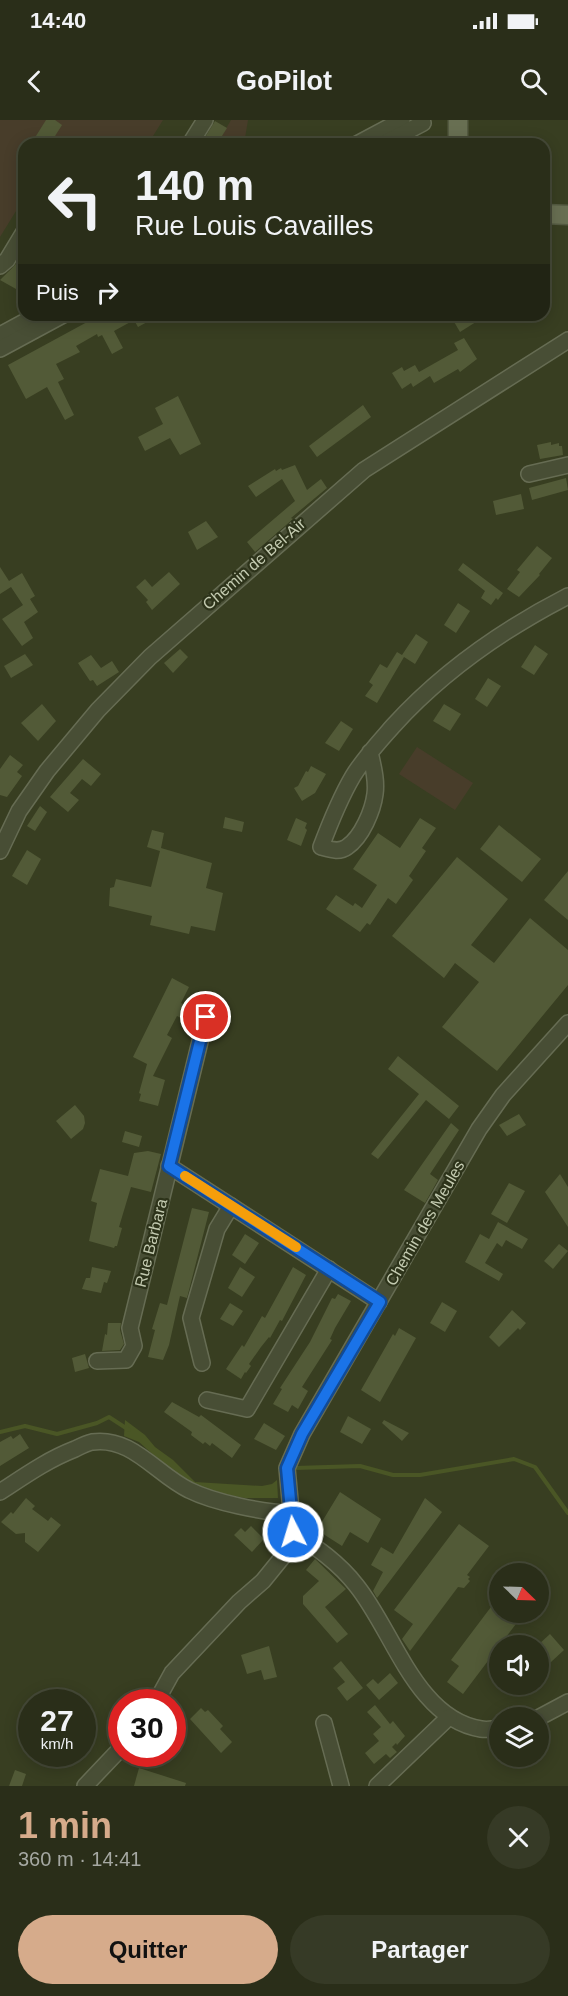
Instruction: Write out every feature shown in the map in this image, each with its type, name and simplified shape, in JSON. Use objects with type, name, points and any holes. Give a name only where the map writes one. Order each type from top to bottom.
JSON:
[{"type":"main road","points":[[550,214],[568,216]]},
{"type":"street","points":[[194,138],[205,120]]},
{"type":"street","points":[[371,138],[403,124],[423,123]]},
{"type":"street","points":[[389,138],[403,124]]},
{"type":"street","points":[[0,266],[7,260],[18,242]]},
{"type":"street","points":[[1,343],[29,321]]},
{"type":"street","points":[[1,343],[50,321]]},
{"type":"street","name":"Chemin de Bel-Air","points":[[0,851],[7,822],[47,771],[123,683],[183,627],[325,502],[387,454],[568,340]]},
{"type":"street","points":[[530,474],[568,465]]},
{"type":"street","points":[[370,752],[375,795],[369,814],[358,835],[347,848],[333,851],[321,846],[345,790],[370,752],[415,702],[454,667],[532,615],[568,596]]},
{"type":"street","name":"Rue Barbara","points":[[97,1360],[126,1360],[134,1346],[130,1328],[206,1017]]},
{"type":"street","name":"Chemin des Meules","points":[[293,1532],[287,1468],[302,1434],[479,1129],[503,1095],[568,1023]]},
{"type":"street","points":[[169,1166],[380,1302]]},
{"type":"street","points":[[202,1363],[191,1318],[217,1229],[231,1206]]},
{"type":"street","points":[[207,1400],[247,1409],[330,1269]]},
{"type":"street","points":[[0,1492],[49,1459],[91,1442],[106,1442],[128,1449],[186,1489],[211,1500],[291,1513]]},
{"type":"street","points":[[163,1689],[172,1673],[239,1602],[263,1581],[289,1549],[293,1532],[322,1550],[356,1584],[421,1691],[448,1717],[481,1729],[489,1729]]},
{"type":"street","points":[[549,1712],[568,1702]]},
{"type":"street","points":[[377,1786],[448,1717]]},
{"type":"street","points":[[324,1723],[341,1786]]},
{"type":"street","points":[[84,1786],[108,1762]]},
{"type":"shaded area","points":[[0,120],[163,120],[152,138],[18,138],[18,208],[0,237]]},
{"type":"shaded area","points":[[231,120],[248,120],[245,138],[220,138]]},
{"type":"shaded area","points":[[417,747],[473,783],[455,810],[399,774]]},
{"type":"shaded area","points":[[125,1420],[145,1435],[155,1447],[173,1460],[195,1482],[262,1486],[272,1484],[277,1480],[278,1498],[245,1498],[189,1487],[139,1442],[124,1436]]},
{"type":"building","points":[[46,120],[55,120],[62,125],[54,138],[35,138]]},
{"type":"building","points":[[215,121],[227,128],[221,138],[205,138]]},
{"type":"building","points":[[18,260],[16,289],[0,280]]},
{"type":"building","points":[[89,321],[132,321],[114,331],[123,348],[112,354],[102,335],[98,337],[97,334],[76,346],[80,352],[56,364],[64,379],[58,382],[74,415],[65,420],[47,387],[26,399],[8,365]]},
{"type":"building","points":[[135,321],[149,321],[138,327]]},
{"type":"building","points":[[454,321],[477,321],[460,332]]},
{"type":"building","points":[[464,338],[477,359],[460,372],[458,369],[434,383],[430,376],[413,387],[411,383],[402,389],[392,373],[402,367],[404,371],[415,365],[419,372],[458,350],[454,343]]},
{"type":"building","points":[[178,396],[201,444],[180,455],[170,438],[145,451],[138,437],[163,424],[155,408]]},
{"type":"building","points":[[363,405],[371,417],[317,457],[309,446]]},
{"type":"building","points":[[551,442],[551,445],[559,443],[559,446],[562,446],[563,455],[540,459],[537,445]]},
{"type":"building","points":[[295,465],[307,490],[321,479],[327,488],[255,552],[247,542],[295,501],[282,479],[256,497],[248,486],[275,469],[276,471],[281,468],[282,470]]},
{"type":"building","points":[[566,478],[568,490],[532,500],[529,488]]},
{"type":"building","points":[[521,494],[524,509],[496,515],[493,501]]},
{"type":"building","points":[[206,521],[218,537],[197,550],[188,532]]},
{"type":"building","points":[[537,546],[552,558],[540,575],[519,597],[507,589],[520,572],[517,570]]},
{"type":"building","points":[[463,563],[503,593],[498,600],[496,598],[491,605],[481,598],[485,591],[458,570]]},
{"type":"building","points":[[0,567],[9,581],[22,573],[35,596],[30,599],[38,612],[24,622],[33,638],[22,646],[2,619],[23,605],[11,587],[0,594]]},
{"type":"building","points":[[169,572],[180,584],[152,610],[146,602],[148,600],[136,587],[145,579],[152,587]]},
{"type":"building","points":[[458,603],[470,611],[456,633],[444,625]]},
{"type":"building","points":[[416,634],[428,642],[415,664],[404,657],[377,703],[365,696],[373,685],[369,682],[380,664],[387,668],[397,652],[402,655]]},
{"type":"building","points":[[535,645],[548,654],[534,675],[521,667]]},
{"type":"building","points":[[180,649],[188,657],[173,673],[164,663]]},
{"type":"building","points":[[25,654],[33,665],[11,678],[4,666]]},
{"type":"building","points":[[91,655],[101,668],[112,661],[119,672],[97,686],[93,680],[90,681],[78,663]]},
{"type":"building","points":[[488,678],[501,686],[487,707],[475,699]]},
{"type":"building","points":[[42,704],[56,721],[38,741],[21,723]]},
{"type":"building","points":[[444,704],[461,714],[450,731],[433,721]]},
{"type":"building","points":[[341,721],[353,729],[339,751],[325,743]]},
{"type":"building","points":[[10,755],[23,765],[17,772],[22,776],[7,797],[0,795],[0,769]]},
{"type":"building","points":[[83,759],[101,774],[91,786],[82,779],[70,793],[79,800],[68,812],[50,797]]},
{"type":"building","points":[[311,766],[326,774],[315,793],[302,801],[294,788],[298,786]]},
{"type":"building","points":[[40,806],[47,812],[35,831],[27,826]]},
{"type":"building","points":[[225,817],[244,822],[242,832],[223,828]]},
{"type":"building","points":[[296,818],[307,823],[301,846],[287,840]]},
{"type":"building","points":[[420,818],[436,828],[422,848],[426,851],[409,876],[413,880],[396,904],[388,898],[370,925],[367,923],[360,932],[326,909],[336,895],[353,906],[355,903],[362,908],[377,885],[353,869],[378,833],[400,848]]},
{"type":"building","points":[[499,825],[541,859],[522,882],[480,849]]},
{"type":"building","points":[[152,830],[164,833],[161,848],[212,863],[206,888],[223,893],[215,931],[191,926],[189,934],[150,925],[152,916],[109,906],[110,888],[114,887],[116,879],[151,887],[160,851],[147,847]]},
{"type":"building","points":[[27,850],[41,859],[27,885],[12,876]]},
{"type":"building","points":[[457,857],[508,899],[471,945],[494,963],[530,918],[568,950],[568,985],[497,1071],[442,1027],[479,982],[455,963],[444,978],[392,936]]},
{"type":"building","points":[[568,871],[568,920],[544,900]]},
{"type":"building","points":[[172,978],[189,987],[181,1003],[187,1006],[181,1018],[177,1016],[167,1035],[172,1038],[153,1076],[165,1080],[158,1106],[139,1101],[147,1064],[133,1057]]},
{"type":"building","points":[[398,1056],[459,1106],[449,1119],[426,1100],[378,1159],[371,1154],[419,1094],[388,1069]]},
{"type":"building","points":[[75,1105],[84,1116],[85,1123],[83,1129],[71,1139],[56,1121]]},
{"type":"building","points":[[519,1114],[526,1125],[507,1136],[499,1125]]},
{"type":"building","points":[[451,1123],[459,1130],[430,1174],[438,1180],[425,1203],[404,1190]]},
{"type":"building","points":[[125,1131],[142,1136],[139,1147],[122,1142]]},
{"type":"building","points":[[148,1151],[161,1154],[151,1192],[131,1187],[119,1227],[122,1228],[117,1246],[114,1248],[89,1241],[97,1203],[91,1201],[100,1169],[128,1176],[134,1153]]},
{"type":"building","points":[[560,1174],[568,1187],[568,1227],[545,1192]]},
{"type":"building","points":[[509,1183],[525,1191],[507,1223],[491,1214]]},
{"type":"building","points":[[192,1208],[209,1212],[187,1298],[180,1296],[169,1345],[163,1360],[148,1357],[155,1330],[152,1329],[160,1303],[167,1305]]},
{"type":"building","points":[[498,1222],[528,1239],[522,1249],[506,1240],[502,1247],[497,1243],[485,1263],[503,1274],[499,1281],[465,1262],[480,1234],[489,1239]]},
{"type":"building","points":[[245,1234],[259,1243],[245,1264],[232,1255]]},
{"type":"building","points":[[559,1244],[568,1251],[553,1269],[544,1261]]},
{"type":"building","points":[[92,1267],[111,1271],[107,1283],[104,1282],[101,1293],[82,1289],[86,1278],[90,1278]]},
{"type":"building","points":[[240,1267],[255,1277],[242,1297],[228,1288]]},
{"type":"building","points":[[293,1267],[306,1275],[282,1321],[280,1320],[241,1379],[226,1369],[242,1345],[244,1347],[262,1316],[265,1318]]},
{"type":"building","points":[[338,1294],[351,1301],[335,1328],[330,1339],[332,1340],[302,1387],[308,1391],[298,1409],[292,1405],[288,1412],[273,1404],[282,1389],[280,1388],[310,1342],[332,1298],[335,1299]]},
{"type":"building","points":[[442,1302],[457,1311],[445,1332],[430,1323]]},
{"type":"building","points":[[230,1303],[243,1311],[233,1326],[220,1319]]},
{"type":"building","points":[[512,1310],[526,1323],[499,1347],[489,1337]]},
{"type":"building","points":[[108,1323],[121,1323],[120,1330],[124,1344],[120,1350],[102,1351]]},
{"type":"building","points":[[399,1328],[416,1338],[380,1402],[361,1390],[393,1334],[395,1336]]},
{"type":"building","points":[[85,1354],[89,1368],[75,1372],[72,1358]]},
{"type":"building","points":[[172,1402],[199,1417],[201,1415],[241,1445],[232,1458],[212,1443],[210,1446],[205,1442],[203,1444],[191,1435],[192,1432],[164,1412]]},
{"type":"building","points":[[348,1416],[371,1429],[362,1444],[340,1432]]},
{"type":"building","points":[[384,1420],[409,1433],[402,1441],[382,1423]]},
{"type":"building","points":[[264,1423],[285,1436],[276,1450],[254,1439]]},
{"type":"building","points":[[20,1434],[29,1448],[0,1466],[0,1442],[11,1436],[13,1439]]},
{"type":"building","points":[[340,1492],[381,1519],[368,1543],[350,1532],[342,1546],[317,1530]]},
{"type":"building","points":[[26,1498],[35,1506],[32,1509],[48,1521],[51,1517],[61,1525],[38,1552],[25,1542],[25,1533],[16,1534],[1,1522],[11,1512],[13,1514]]},
{"type":"building","points":[[425,1498],[442,1512],[377,1598],[373,1591],[383,1572],[371,1565],[381,1547],[393,1554]]},
{"type":"building","points":[[459,1524],[489,1546],[467,1575],[470,1581],[464,1588],[458,1587],[410,1651],[402,1639],[413,1624],[394,1610]]},
{"type":"building","points":[[251,1526],[264,1539],[252,1552],[234,1535],[241,1528],[245,1532]]},
{"type":"building","points":[[315,1559],[346,1589],[325,1607],[348,1634],[337,1643],[303,1604],[303,1596],[319,1581],[306,1570]]},
{"type":"building","points":[[489,1610],[489,1623],[517,1623],[508,1635],[489,1635],[489,1660],[463,1694],[447,1682],[459,1666],[451,1660]]},
{"type":"building","points":[[550,1634],[564,1650],[549,1664],[549,1635]]},
{"type":"building","points":[[269,1646],[277,1677],[264,1680],[261,1670],[247,1674],[241,1655]]},
{"type":"building","points":[[341,1661],[363,1688],[347,1701],[337,1688],[345,1682],[333,1668]]},
{"type":"building","points":[[390,1673],[398,1683],[379,1700],[366,1685],[373,1679],[378,1684]]},
{"type":"building","points":[[375,1705],[390,1724],[393,1721],[405,1736],[392,1747],[397,1752],[390,1758],[386,1754],[374,1764],[365,1753],[379,1741],[373,1734],[381,1727],[367,1712]]},
{"type":"building","points":[[201,1708],[205,1712],[208,1710],[223,1726],[220,1729],[232,1742],[221,1753],[190,1719]]},
{"type":"building","points":[[139,1768],[186,1783],[185,1786],[134,1786]]},
{"type":"building","points":[[15,1770],[26,1774],[22,1786],[9,1786]]},
{"type":"waterway","points":[[0,1432],[25,1426],[57,1434],[97,1423],[109,1417],[129,1430]]},
{"type":"waterway","points":[[295,1468],[360,1466],[393,1475],[420,1475],[514,1459],[535,1467],[568,1513]]},
{"type":"slow traffic","points":[[185,1176],[296,1247]]},
{"type":"route","points":[[206,1017],[169,1166],[380,1302],[302,1434],[287,1468],[293,1532]]}]
